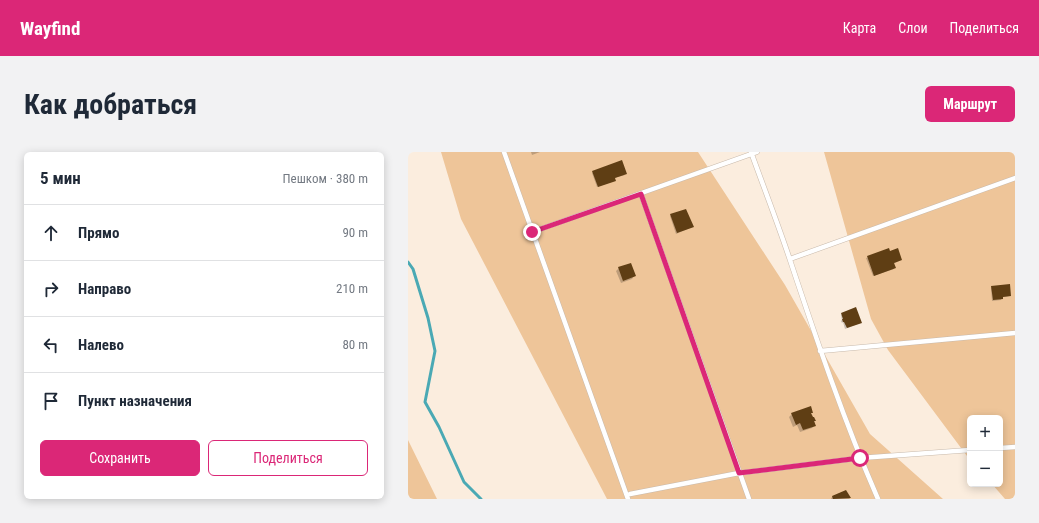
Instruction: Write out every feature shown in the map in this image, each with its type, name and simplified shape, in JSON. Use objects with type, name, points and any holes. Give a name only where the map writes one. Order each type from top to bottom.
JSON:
[{"type":"lane","points":[[504,152],[628,499]]},
{"type":"lane","points":[[532,232],[753,153],[820,351],[860,458],[878,499]]},
{"type":"lane","points":[[790,259],[1015,178]]},
{"type":"lane","points":[[641,194],[749,499]]},
{"type":"lane","points":[[820,351],[1015,333]]},
{"type":"lane","points":[[1003,448],[1015,447]]},
{"type":"lane","points":[[630,494],[739,473],[860,458],[967,450]]},
{"type":"shaded area","points":[[441,152],[698,152],[785,285],[870,434],[943,499],[607,499],[461,219]]},
{"type":"shaded area","points":[[824,152],[1015,152],[1015,499],[1005,499],[995,487],[1003,487],[1003,415],[967,415],[967,456],[888,350],[871,319]]},
{"type":"shaded area","points":[[408,440],[437,499],[408,499]]},
{"type":"building","points":[[622,160],[627,174],[615,178],[616,181],[598,187],[592,171]]},
{"type":"building","points":[[686,209],[694,227],[677,233],[670,214]]},
{"type":"building","points":[[889,248],[890,251],[898,248],[902,260],[894,263],[896,268],[874,276],[867,256]]},
{"type":"building","points":[[631,263],[636,276],[623,281],[618,267]]},
{"type":"building","points":[[1010,284],[1011,296],[993,300],[991,286]]},
{"type":"building","points":[[856,307],[862,323],[847,328],[843,322],[841,313]]},
{"type":"building","points":[[811,406],[813,413],[811,413],[816,421],[814,421],[816,426],[803,430],[800,423],[796,425],[791,413]]},
{"type":"building","points":[[846,490],[851,498],[833,499],[832,496]]},
{"type":"waterway","points":[[408,262],[413,269],[428,318],[435,351],[425,402],[439,427],[464,482],[481,499]]},
{"type":"route","points":[[532,232],[641,194],[739,473],[860,458]]}]
